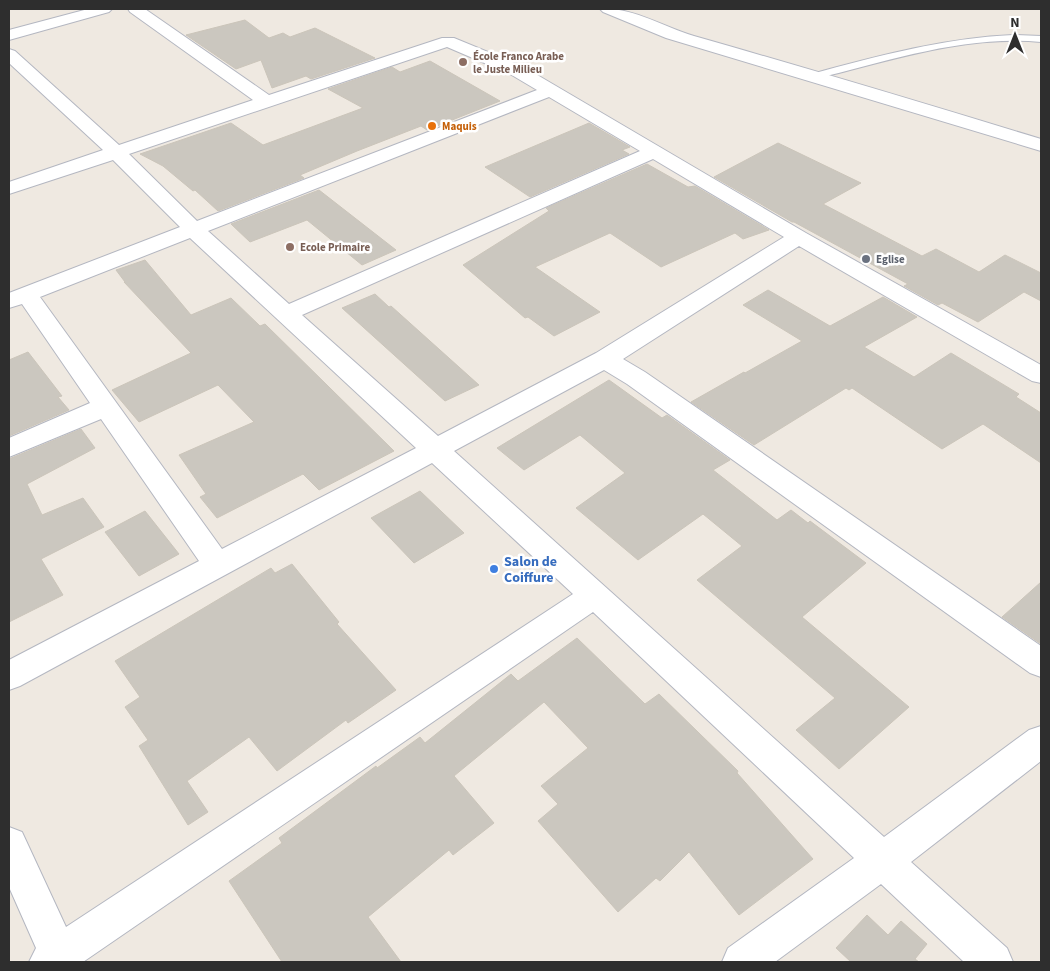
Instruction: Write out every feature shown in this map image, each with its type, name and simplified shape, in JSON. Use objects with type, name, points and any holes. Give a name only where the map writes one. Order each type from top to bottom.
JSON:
[{"type":"street","points":[[9,35],[104,9]]},
{"type":"street","points":[[135,9],[266,101]]},
{"type":"street","points":[[608,9],[672,35],[815,76],[1041,145]]},
{"type":"street","points":[[9,188],[448,41],[516,70],[799,238],[1041,375]]},
{"type":"street","points":[[9,54],[116,152],[193,230],[595,595],[993,962]]},
{"type":"street","points":[[218,566],[105,407],[17,297],[549,91]]},
{"type":"street","points":[[286,314],[655,151]]},
{"type":"street","points":[[9,676],[605,359],[799,238]]},
{"type":"street","points":[[605,359],[644,384],[1041,663]]},
{"type":"street","points":[[9,448],[105,407]]},
{"type":"street","points":[[9,845],[57,960],[595,595]]},
{"type":"street","points":[[742,962],[882,861],[1041,740]]},
{"type":"lane","points":[[815,76],[918,50],[968,41],[1030,37],[1041,39]]},
{"type":"building","points":[[245,20],[269,38],[283,33],[290,37],[315,28],[375,58],[311,79],[306,76],[272,88],[261,60],[236,69],[186,35]]},
{"type":"building","points":[[430,61],[500,101],[427,130],[421,126],[300,175],[304,178],[218,211],[195,190],[193,191],[163,166],[140,154],[231,123],[263,145],[363,108],[328,89],[392,67],[400,72]]},
{"type":"building","points":[[589,123],[630,147],[622,150],[629,154],[530,197],[485,167]]},
{"type":"building","points":[[778,143],[861,183],[823,204],[922,256],[936,249],[979,272],[1005,255],[1041,273],[1041,301],[1024,292],[978,322],[942,303],[938,305],[904,286],[908,284],[792,222],[714,177]]},
{"type":"building","points":[[647,164],[688,187],[695,186],[769,230],[743,239],[735,233],[661,267],[610,233],[535,267],[600,312],[554,336],[528,317],[525,318],[463,265],[549,211],[546,208]]},
{"type":"building","points":[[319,190],[396,250],[362,265],[307,220],[250,242],[231,224]]},
{"type":"building","points":[[145,260],[191,315],[231,298],[260,326],[265,324],[394,451],[319,490],[303,474],[217,518],[200,497],[206,494],[179,455],[254,422],[218,385],[139,422],[112,390],[191,353],[124,282],[116,270]]},
{"type":"building","points":[[768,290],[830,326],[883,297],[917,317],[864,347],[914,377],[951,353],[1019,394],[1016,397],[1041,413],[1041,463],[983,424],[942,449],[852,388],[849,390],[846,388],[754,445],[691,402],[802,341],[743,305]]},
{"type":"building","points":[[375,294],[389,307],[391,306],[479,385],[445,401],[342,308]]},
{"type":"building","points":[[28,352],[62,396],[58,397],[69,410],[9,436],[9,360]]},
{"type":"building","points":[[609,380],[662,418],[667,415],[730,460],[713,470],[777,520],[791,510],[808,523],[810,521],[866,563],[802,617],[909,707],[839,769],[796,730],[835,698],[697,580],[742,546],[703,514],[638,560],[576,508],[625,473],[580,435],[524,470],[497,448]]},
{"type":"building","points":[[81,429],[95,448],[27,484],[42,515],[83,498],[104,527],[41,559],[63,595],[9,622],[9,459]]},
{"type":"building","points":[[420,491],[464,533],[414,563],[371,518]]},
{"type":"building","points":[[145,511],[179,554],[139,576],[105,532]]},
{"type":"building","points":[[292,564],[339,622],[337,624],[396,690],[348,723],[346,720],[277,771],[249,737],[187,781],[208,812],[188,825],[139,746],[148,740],[125,707],[140,697],[115,661],[271,568],[275,573]]},
{"type":"building","points":[[1041,582],[1041,644],[1002,617]]},
{"type":"building","points":[[577,638],[645,704],[659,694],[738,771],[737,773],[813,859],[739,915],[689,852],[660,881],[656,878],[618,912],[538,821],[558,804],[541,786],[588,748],[544,702],[454,776],[494,823],[453,855],[449,850],[368,917],[401,962],[282,962],[229,881],[282,843],[279,838],[376,766],[377,768],[420,737],[425,743],[511,674],[518,681]]},
{"type":"building","points":[[867,915],[888,935],[901,921],[927,944],[915,959],[919,962],[851,962],[836,948]]},
{"type":"place","name":"École Franco Arabe le Juste Milieu","points":[[463,62]]},
{"type":"place","name":"Maquis","points":[[432,126]]},
{"type":"place","name":"Ecole Primaire","points":[[290,247]]},
{"type":"place","name":"Eglise","points":[[866,259]]},
{"type":"place","name":"Salon de Coiffure","points":[[494,569]]}]
